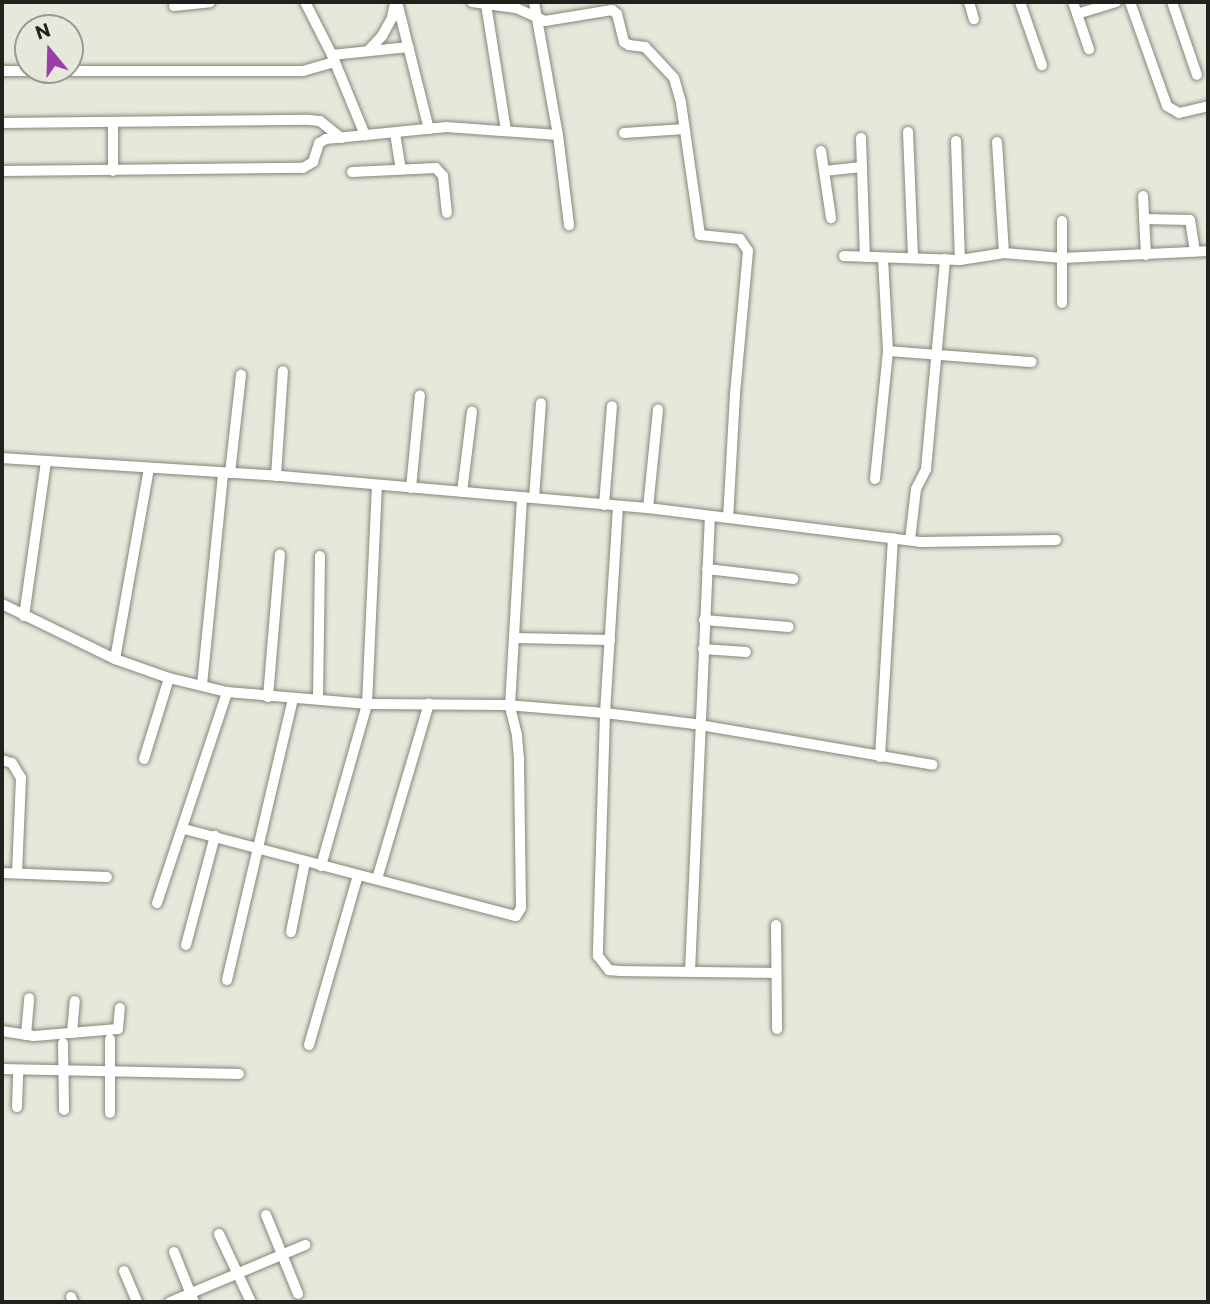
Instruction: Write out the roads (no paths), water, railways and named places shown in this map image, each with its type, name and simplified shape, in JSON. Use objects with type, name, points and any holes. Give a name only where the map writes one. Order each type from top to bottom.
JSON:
[{"type":"street","points":[[174,6],[210,2]]},
{"type":"street","points":[[306,2],[334,58],[365,135]]},
{"type":"street","points":[[368,51],[382,36],[396,2]]},
{"type":"street","points":[[396,2],[429,129]]},
{"type":"street","points":[[472,2],[516,8],[538,21],[612,10],[617,14],[624,42],[629,46],[645,47],[674,78],[685,129],[700,235],[740,239],[748,246],[734,394],[728,518]]},
{"type":"street","points":[[534,2],[558,135],[569,225]]},
{"type":"street","points":[[969,2],[974,19]]},
{"type":"street","points":[[1020,2],[1042,65]]},
{"type":"street","points":[[1073,2],[1089,50]]},
{"type":"street","points":[[1077,14],[1115,2]]},
{"type":"street","points":[[1130,2],[1167,106],[1179,113],[1206,107]]},
{"type":"street","points":[[1172,2],[1197,75]]},
{"type":"street","points":[[486,4],[506,130]]},
{"type":"street","points":[[2,71],[303,71],[334,58],[409,47]]},
{"type":"street","points":[[2,123],[309,120],[320,121],[341,138]]},
{"type":"street","points":[[113,122],[113,171]]},
{"type":"street","points":[[2,171],[303,168],[313,162],[319,143],[341,138],[465,127],[558,135]]},
{"type":"street","points":[[624,133],[685,129]]},
{"type":"street","points":[[908,132],[913,258]]},
{"type":"street","points":[[395,133],[401,170]]},
{"type":"street","points":[[861,138],[865,257]]},
{"type":"street","points":[[956,141],[960,260]]},
{"type":"street","points":[[997,142],[1004,253]]},
{"type":"street","points":[[821,151],[831,218]]},
{"type":"street","points":[[824,171],[862,167]]},
{"type":"street","points":[[352,172],[440,170],[447,213]]},
{"type":"street","points":[[1143,196],[1146,255]]},
{"type":"street","points":[[1144,219],[1190,220],[1195,252]]},
{"type":"street","points":[[1062,221],[1062,303]]},
{"type":"street","points":[[844,256],[960,260],[1004,253],[1062,258],[1208,251]]},
{"type":"street","points":[[875,479],[888,351],[883,258]]},
{"type":"street","points":[[910,540],[916,489],[926,469],[945,259]]},
{"type":"street","points":[[888,351],[1032,362]]},
{"type":"street","points":[[276,476],[283,371]]},
{"type":"street","points":[[202,685],[241,375]]},
{"type":"street","points":[[411,488],[420,395]]},
{"type":"street","points":[[184,829],[516,916],[522,908],[519,759],[510,706],[528,498],[541,403]]},
{"type":"street","points":[[604,505],[612,406]]},
{"type":"street","points":[[648,509],[658,410]]},
{"type":"street","points":[[462,492],[472,412]]},
{"type":"street","points":[[2,458],[276,476],[618,506],[910,540],[1056,540]]},
{"type":"street","points":[[24,616],[46,462]]},
{"type":"street","points":[[115,659],[149,468]]},
{"type":"street","points":[[321,866],[367,704],[377,486]]},
{"type":"street","points":[[618,506],[605,713],[598,956],[609,970],[776,973]]},
{"type":"street","points":[[690,972],[710,516]]},
{"type":"street","points":[[880,757],[893,538]]},
{"type":"street","points":[[268,697],[279,555]]},
{"type":"street","points":[[318,699],[320,556]]},
{"type":"street","points":[[707,569],[793,579]]},
{"type":"street","points":[[2,604],[115,659],[169,678],[227,692],[367,704],[510,706],[605,713],[699,725],[933,765]]},
{"type":"street","points":[[704,620],[789,627]]},
{"type":"street","points":[[514,638],[610,640]]},
{"type":"street","points":[[703,649],[747,652]]},
{"type":"street","points":[[144,758],[169,678]]},
{"type":"street","points":[[157,903],[184,829],[227,692]]},
{"type":"street","points":[[228,980],[293,699]]},
{"type":"street","points":[[377,879],[429,704]]},
{"type":"street","points":[[2,760],[12,763],[20,778],[17,873]]},
{"type":"street","points":[[186,945],[215,836]]},
{"type":"street","points":[[291,932],[306,862]]},
{"type":"street","points":[[2,873],[107,877]]},
{"type":"street","points":[[309,1045],[358,875]]},
{"type":"street","points":[[776,925],[777,1029]]},
{"type":"street","points":[[26,1035],[29,998]]},
{"type":"street","points":[[72,1033],[75,1001]]},
{"type":"street","points":[[2,1031],[26,1035],[118,1029],[120,1008]]},
{"type":"street","points":[[110,1039],[110,1113]]},
{"type":"street","points":[[63,1043],[64,1110]]},
{"type":"street","points":[[2,1069],[239,1074]]},
{"type":"street","points":[[17,1107],[18,1069]]},
{"type":"street","points":[[265,1215],[298,1294]]},
{"type":"street","points":[[219,1234],[251,1302]]},
{"type":"street","points":[[170,1302],[192,1298],[238,1273],[305,1245]]},
{"type":"street","points":[[174,1252],[192,1298]]},
{"type":"street","points":[[124,1271],[137,1302]]}]
